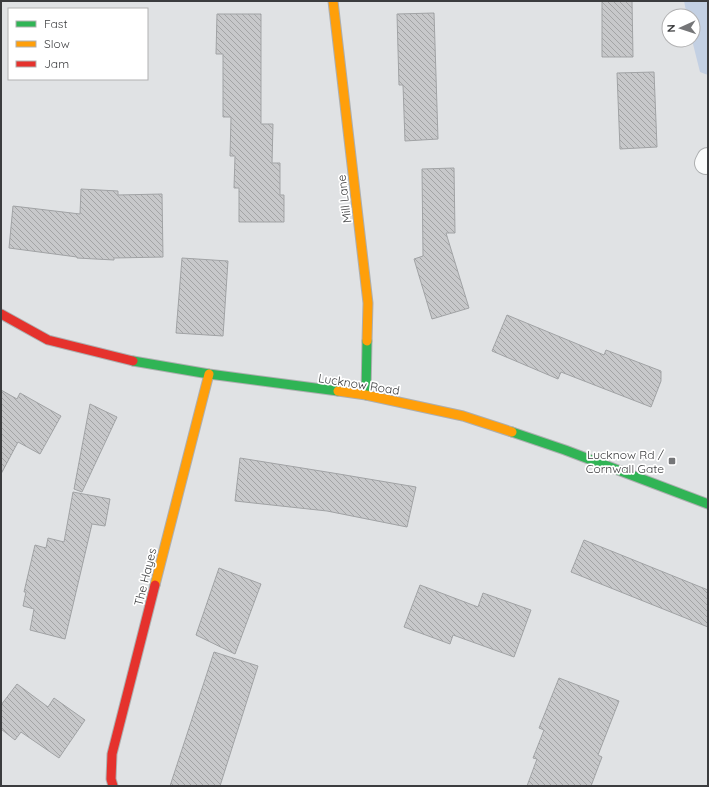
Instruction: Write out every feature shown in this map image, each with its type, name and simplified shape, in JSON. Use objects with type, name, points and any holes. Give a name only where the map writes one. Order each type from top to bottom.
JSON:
[{"type":"street","name":"Mill Lane","points":[[333,1],[368,303],[366,395]]},
{"type":"street","name":"Lucknow Road","points":[[1,314],[48,340],[130,360],[209,374],[366,395],[463,416],[565,450],[708,504]]},
{"type":"street","name":"The Hayes","points":[[113,786],[111,779],[112,754],[209,374]]},
{"type":"shaded area","points":[[684,1],[708,1],[708,75],[700,72],[694,48],[701,48],[701,8],[685,8]]},
{"type":"building","points":[[602,1],[632,1],[633,57],[602,57]]},
{"type":"building","points":[[434,13],[438,139],[405,141],[403,85],[399,85],[397,14]]},
{"type":"building","points":[[217,14],[261,14],[261,124],[273,124],[272,163],[280,163],[280,195],[284,195],[284,222],[239,222],[239,188],[234,188],[235,156],[230,156],[231,117],[223,117],[223,54],[216,54]]},
{"type":"building","points":[[654,72],[657,147],[620,149],[617,73]]},
{"type":"building","points":[[454,168],[455,233],[446,233],[469,308],[432,319],[414,259],[423,256],[422,169]]},
{"type":"building","points":[[81,189],[118,191],[118,195],[162,194],[163,257],[114,258],[114,260],[77,258],[9,248],[13,206],[80,214]]},
{"type":"building","points":[[182,258],[228,261],[223,336],[176,333]]},
{"type":"building","points":[[507,315],[604,355],[606,350],[661,371],[661,381],[651,407],[561,372],[558,379],[492,351]]},
{"type":"building","points":[[1,390],[17,399],[20,393],[61,416],[40,454],[18,442],[1,474]]},
{"type":"building","points":[[90,404],[117,417],[82,492],[74,489]]},
{"type":"building","points":[[240,458],[416,487],[407,527],[327,511],[235,501]]},
{"type":"building","points":[[73,492],[110,499],[105,526],[92,524],[65,639],[30,630],[34,609],[23,606],[26,592],[24,592],[35,545],[46,548],[48,538],[64,542]]},
{"type":"building","points":[[584,540],[708,590],[708,627],[571,572]]},
{"type":"building","points":[[219,568],[261,584],[235,654],[196,635]]},
{"type":"building","points":[[420,585],[478,607],[483,593],[531,610],[514,657],[453,635],[450,644],[404,627]]},
{"type":"building","points":[[214,652],[258,666],[220,786],[170,786]]},
{"type":"building","points":[[559,678],[619,701],[598,755],[602,757],[591,786],[527,786],[537,759],[533,758],[544,730],[539,728]]},
{"type":"building","points":[[17,684],[48,707],[54,698],[85,720],[59,758],[21,732],[15,740],[1,729],[1,705]]},
{"type":"traffic: fast","points":[[366,395],[367,341]]},
{"type":"traffic: fast","points":[[133,361],[209,374],[338,391]]},
{"type":"traffic: fast","points":[[512,432],[565,450],[708,504]]},
{"type":"traffic: slow","points":[[333,1],[368,303],[367,341]]},
{"type":"traffic: slow","points":[[155,585],[209,374]]},
{"type":"traffic: slow","points":[[338,391],[366,395],[463,416],[512,432]]},
{"type":"traffic: jam","points":[[1,314],[48,340],[133,361]]},
{"type":"traffic: jam","points":[[113,786],[111,779],[112,754],[155,585]]},
{"type":"place","name":"Lucknow Rd / Cornwall Gate","points":[[672,461]]}]
